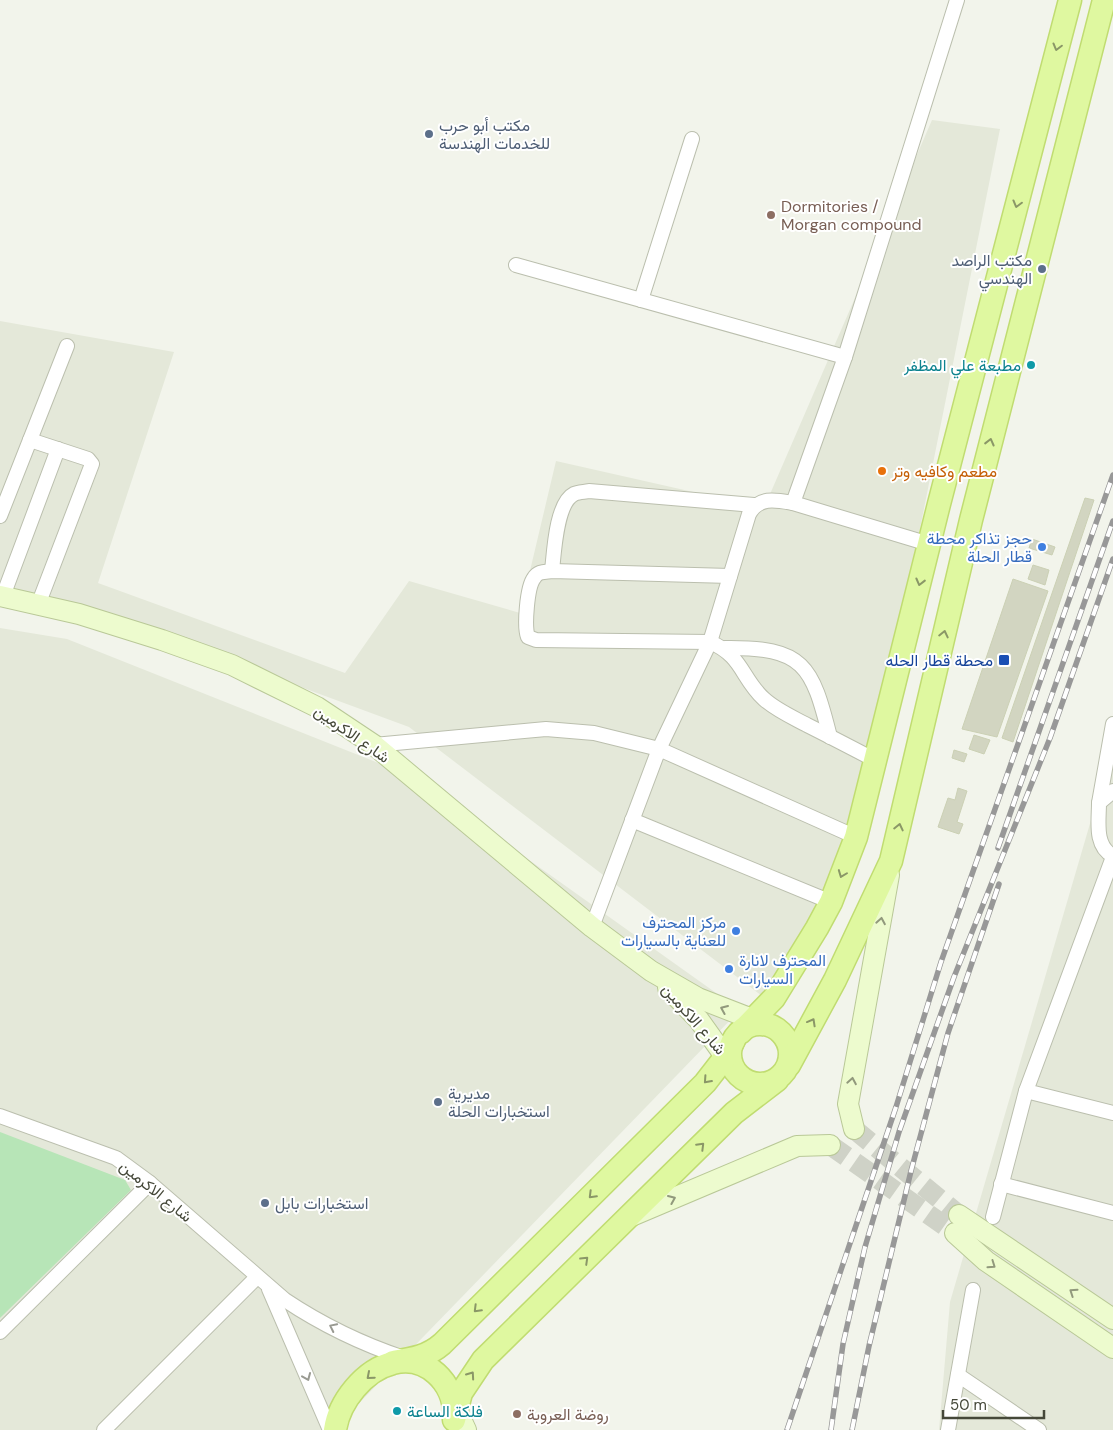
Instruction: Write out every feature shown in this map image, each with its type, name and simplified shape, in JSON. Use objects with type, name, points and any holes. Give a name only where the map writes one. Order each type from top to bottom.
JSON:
[{"type":"main road","points":[[333,1429],[346,1399],[378,1369],[410,1363],[432,1353],[705,1083],[743,1040],[774,998],[831,902],[856,837],[945,479],[1070,0]]},
{"type":"main road","points":[[456,1419],[461,1393],[483,1360],[734,1113],[783,1072],[835,980],[891,861],[979,488],[1104,0]]},
{"type":"main road","points":[[945,479],[952,488],[960,493],[973,492],[979,488]]},
{"type":"main road","points":[[931,537],[950,526],[958,530],[966,541]]},
{"type":"main road","points":[[786,1038],[791,1056],[783,1072],[758,1084],[749,1082],[743,1040],[786,1038]]},
{"type":"main road","points":[[410,1363],[440,1375],[449,1388],[456,1419]]},
{"type":"street","points":[[794,503],[845,357],[957,0]]},
{"type":"street","points":[[641,300],[692,139]]},
{"type":"street","points":[[516,265],[845,357]]},
{"type":"street","points":[[0,516],[67,346]]},
{"type":"street","points":[[30,440],[88,459],[92,464],[38,605]]},
{"type":"street","points":[[1,596],[58,449]]},
{"type":"street","points":[[552,571],[560,518],[566,503],[574,494],[589,491],[754,505],[763,501],[778,500],[931,537]]},
{"type":"street","points":[[592,927],[659,749],[710,642],[749,514],[754,505]]},
{"type":"street","points":[[730,576],[539,572],[534,578],[525,630],[528,637],[536,640],[710,642],[725,648],[755,648],[794,659],[808,672],[820,696],[830,737]]},
{"type":"street","name":"شارع الاكرمين","points":[[1,596],[107,622],[232,665],[317,707],[374,745],[592,927],[651,971],[698,998],[743,1040]]},
{"type":"street","points":[[725,648],[738,661],[749,681],[764,699],[785,713],[874,760]]},
{"type":"street","points":[[993,1217],[1026,1091],[1113,856],[1107,853],[1099,838],[1099,803],[1113,724]]},
{"type":"street","points":[[374,745],[546,729],[594,733],[659,749],[856,837]]},
{"type":"street","points":[[1099,803],[1113,791]]},
{"type":"street","points":[[632,820],[831,902]]},
{"type":"street","points":[[854,1129],[848,1104],[891,861]]},
{"type":"street","name":"شارع الاكرمين","points":[[651,971],[699,1020],[743,1040]]},
{"type":"street","points":[[1026,1091],[1113,1113]]},
{"type":"street","name":"شارع الاكرمين","points":[[0,1116],[116,1158],[150,1183],[285,1300],[306,1314],[410,1363]]},
{"type":"street","points":[[628,1218],[797,1146],[830,1145]]},
{"type":"street","points":[[0,1332],[150,1183]]},
{"type":"street","points":[[1001,1184],[1113,1213]]},
{"type":"street","points":[[1113,1319],[957,1224],[986,1261],[1113,1348]]},
{"type":"street","points":[[104,1430],[262,1281]]},
{"type":"street","name":"شارع الاكرمين","points":[[262,1281],[333,1429]]},
{"type":"street","points":[[948,1430],[973,1290]]},
{"type":"street","points":[[958,1375],[1039,1430]]},
{"type":"shaded area","points":[[932,120],[1000,129],[867,793],[803,963],[766,999],[409,727],[117,619],[0,593],[0,321],[174,352],[98,583],[345,673],[409,581],[520,613],[556,461],[764,508]]},
{"type":"shaded area","points":[[0,628],[67,639],[411,776],[740,1010],[333,1430],[0,1430]]},
{"type":"shaded area","points":[[1113,745],[1113,1430],[939,1430],[950,1302]]},
{"type":"green space","points":[[0,1132],[125,1180],[131,1190],[0,1318]]},
{"type":"building","points":[[1085,498],[1094,500],[1013,742],[1002,738]]},
{"type":"building","name":"حجز تذاكر محطة قطار الحلة","points":[[1032,539],[1055,547],[1052,555],[1029,548]]},
{"type":"building","points":[[1033,565],[1049,570],[1045,585],[1028,579]]},
{"type":"building","name":"محطة قطار الحله","points":[[1013,579],[1048,591],[997,737],[962,729]]},
{"type":"building","points":[[974,735],[990,740],[984,754],[969,749]]},
{"type":"building","points":[[954,750],[967,754],[964,762],[952,758]]},
{"type":"building","points":[[958,788],[967,791],[957,822],[963,824],[959,834],[938,827],[948,798],[955,800]]},
{"type":"tunnel","points":[[854,1129],[959,1215]]},
{"type":"tunnel","points":[[830,1145],[955,1233]]},
{"type":"railway","points":[[787,1430],[896,1107],[941,962],[1113,475]]},
{"type":"railway","points":[[998,848],[1113,521]]},
{"type":"railway","points":[[831,1430],[843,1344],[865,1247],[899,1132],[954,977],[1050,738],[1113,559]]},
{"type":"railway","points":[[852,1430],[869,1346],[911,1171],[948,1033],[999,884]]},
{"type":"place","name":"مكتب أبو حرب للخدمات الهندسة","points":[[429,134]]},
{"type":"place","name":"Dormitories / Morgan compound","points":[[771,215]]},
{"type":"place","name":"مكتب الراصد الهندسي","points":[[1042,269]]},
{"type":"place","name":"مطبعة علي المظفر","points":[[1031,365]]},
{"type":"place","name":"مطعم وكافيه وتر","points":[[882,471]]},
{"type":"place","name":"حجز تذاكر محطة قطار الحلة","points":[[1042,547]]},
{"type":"place","name":"محطة قطار الحله","points":[[1004,660]]},
{"type":"place","name":"مركز المحترف للعناية بالسيارات","points":[[736,931]]},
{"type":"place","name":"المحترف لانارة السيارات","points":[[729,969]]},
{"type":"place","name":"مديرية استخبارات الحلة","points":[[438,1102]]},
{"type":"place","name":"استخبارات بابل","points":[[265,1203]]},
{"type":"place","name":"فلكة الساعة","points":[[397,1411]]},
{"type":"place","name":"روضة العروبة","points":[[517,1414]]}]
